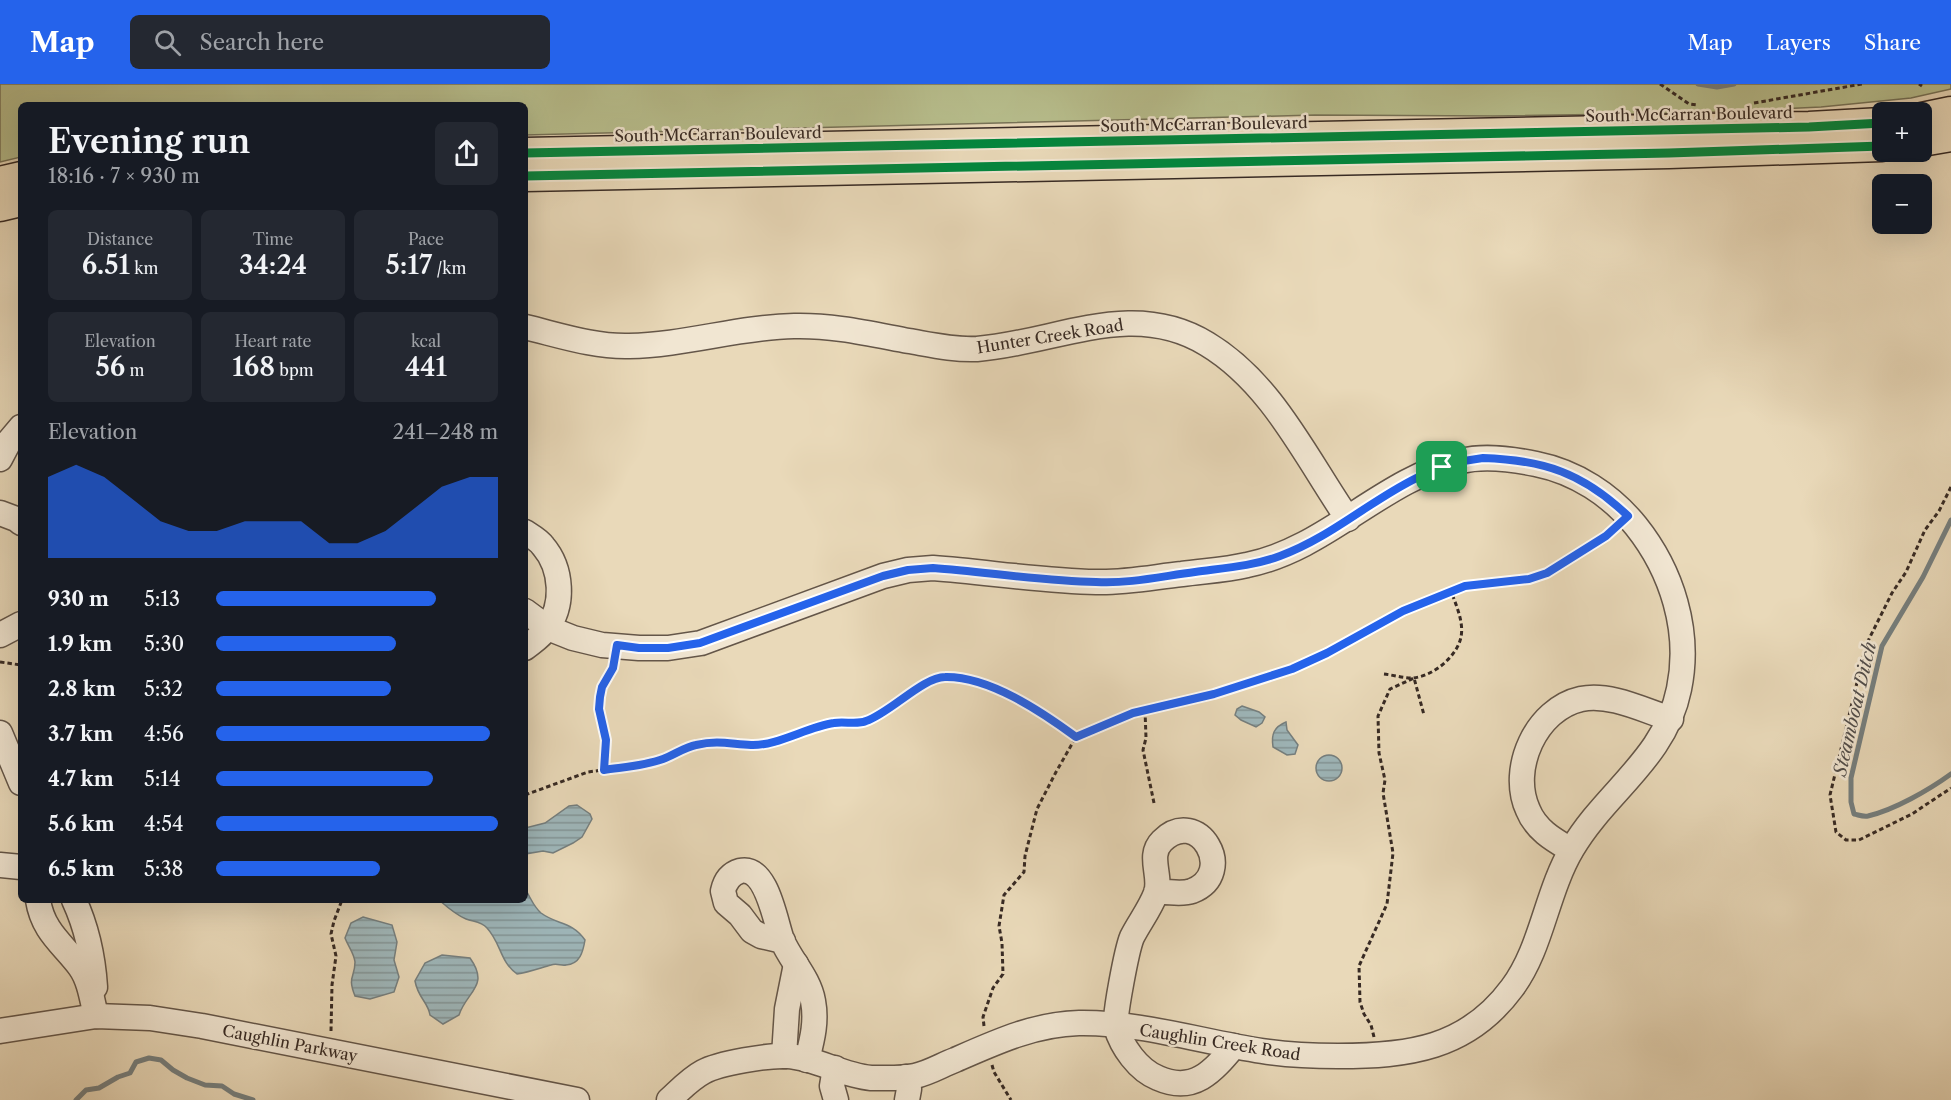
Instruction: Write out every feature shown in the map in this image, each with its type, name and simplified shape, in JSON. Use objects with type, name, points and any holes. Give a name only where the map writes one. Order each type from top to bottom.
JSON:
[{"type":"main road","points":[[1932,116],[1951,112]]},
{"type":"main road","name":"South McCarran Boulevard","points":[[528,153],[1798,127],[1872,123]]},
{"type":"main road","points":[[1932,139],[1951,136]]},
{"type":"main road","points":[[528,176],[1670,153],[1872,146]]},
{"type":"main road","points":[[0,182],[18,178]]},
{"type":"main road","points":[[0,206],[18,202]]},
{"type":"street","name":"Hunter Creek Road","points":[[528,328],[595,344],[626,346],[661,345],[794,326],[832,328],[952,349],[978,349],[1102,324],[1127,322],[1155,325],[1206,343],[1251,379],[1276,411],[1348,519]]},
{"type":"street","points":[[0,459],[18,431]]},
{"type":"street","name":"Caughlin Creek Road","points":[[528,613],[548,628],[573,638],[602,645],[668,648],[700,643],[883,576],[908,570],[933,568],[1097,583],[1248,565],[1280,556],[1309,543],[1416,477],[1464,460],[1483,458],[1523,462],[1563,471],[1607,496],[1628,516],[1646,539],[1670,586],[1678,613],[1683,640],[1683,668],[1679,693],[1671,719],[1646,760],[1601,810],[1571,850],[1558,876],[1528,962],[1516,983],[1500,1004],[1460,1035],[1433,1047],[1408,1053],[1301,1056],[1264,1052],[1116,1025],[1088,1023],[1049,1025],[1026,1031],[916,1076],[907,1088],[795,1058],[720,1065],[702,1072],[685,1084],[669,1100]]},
{"type":"street","points":[[0,513],[18,521]]},
{"type":"street","points":[[528,534],[542,544],[558,575],[557,602],[548,628],[528,645]]},
{"type":"street","points":[[0,635],[18,626]]},
{"type":"street","points":[[1571,850],[1548,836],[1536,824],[1527,810],[1522,793],[1524,765],[1532,739],[1541,724],[1551,713],[1564,705],[1581,699],[1599,698],[1671,719]]},
{"type":"street","points":[[0,733],[18,776]]},
{"type":"street","points":[[0,865],[18,867]]},
{"type":"street","points":[[1156,892],[1127,951],[1116,1025],[1126,1047],[1145,1072],[1173,1083],[1184,1083],[1207,1075],[1234,1046]]},
{"type":"street","points":[[39,903],[53,938],[81,968],[87,979],[96,1016]]},
{"type":"street","points":[[46,925],[76,904],[87,933],[93,962],[96,1016]]},
{"type":"street","points":[[783,941],[812,992],[815,1015],[812,1041],[795,1058]]},
{"type":"street","name":"Caughlin Parkway","points":[[0,1031],[96,1016],[150,1018],[202,1026],[577,1100]]},
{"type":"street","points":[[835,1068],[832,1086],[836,1100]]},
{"type":"path","points":[[1660,84],[1689,104],[1699,105]]},
{"type":"path","points":[[1748,105],[1862,84]]},
{"type":"path","points":[[1951,487],[1939,511],[1925,530],[1906,572],[1892,593],[1866,645],[1830,795],[1836,832],[1846,840],[1859,840],[1912,814],[1951,788]]},
{"type":"path","points":[[1011,1100],[994,1072],[987,1047],[983,1017],[993,988],[1004,974],[999,926],[1004,895],[1024,872],[1025,856],[1037,809],[1076,737],[1145,710],[1214,694],[1292,669],[1327,653],[1403,611],[1465,586],[1513,581],[1547,573],[1606,536],[1628,516]]},
{"type":"path","points":[[1378,1055],[1371,1025],[1360,1002],[1359,966],[1387,904],[1389,876],[1393,864],[1392,838],[1383,793],[1385,780],[1379,753],[1378,716],[1390,689],[1413,678],[1429,674],[1455,651],[1461,638],[1461,622],[1451,591]]},
{"type":"path","points":[[604,770],[606,740],[599,709],[600,697],[602,687],[613,668],[617,645]]},
{"type":"path","points":[[0,662],[18,665]]},
{"type":"path","points":[[1384,674],[1413,678]]},
{"type":"path","points":[[528,794],[588,772],[647,764],[694,745],[722,741],[752,745],[784,738],[826,724],[863,723],[882,714],[927,683],[942,676],[972,680],[1006,694],[1023,702],[1076,737]]},
{"type":"path","points":[[1413,678],[1424,715]]},
{"type":"path","points":[[1145,710],[1146,738],[1143,750],[1154,803]]},
{"type":"path","points":[[331,1031],[332,985],[336,956],[332,934],[341,903]]},
{"type":"green space","points":[[0,84],[1951,84],[1951,89],[1911,98],[1821,107],[1691,113],[1493,116],[1315,115],[528,135],[528,102],[18,102],[18,158],[0,162]]},
{"type":"water","points":[[1242,706],[1259,712],[1265,717],[1262,723],[1256,727],[1235,715],[1237,709]]},
{"type":"water","points":[[1286,722],[1287,730],[1298,745],[1295,754],[1287,755],[1273,747],[1274,732]]},
{"type":"water","points":[[1329,755],[1338,759],[1342,768],[1338,777],[1329,781],[1320,777],[1316,768],[1320,759]]},
{"type":"water","points":[[577,805],[590,814],[592,819],[582,837],[553,853],[543,851],[528,854],[528,827],[545,823],[569,806]]},
{"type":"water","points":[[528,894],[541,913],[570,926],[580,934],[585,940],[582,953],[578,960],[571,964],[553,964],[517,974],[507,964],[492,934],[485,926],[452,911],[443,903],[528,903]]},
{"type":"water","points":[[363,917],[392,925],[397,942],[394,960],[399,977],[394,992],[370,999],[355,996],[351,981],[355,962],[345,938],[351,923]]},
{"type":"water","points":[[442,955],[470,958],[478,975],[475,988],[459,1015],[443,1024],[430,1015],[415,981],[425,963]]},
{"type":"waterway","name":"Steamboat Ditch","points":[[1698,84],[1717,87],[1734,84]]},
{"type":"waterway","name":"Steamboat Ditch","points":[[1951,520],[1923,577],[1882,646],[1851,778],[1851,802],[1854,814],[1868,816],[1889,809],[1922,793],[1951,774]]},
{"type":"waterway","points":[[76,1100],[86,1090],[99,1088],[130,1073],[136,1062],[149,1058],[161,1060],[187,1078],[205,1085],[222,1086],[234,1094],[253,1100]]},
{"type":"cycle path","points":[[528,153],[1809,127],[1872,124]]},
{"type":"cycle path","points":[[528,176],[1669,153],[1872,146]]},
{"type":"route","points":[[1483,458],[1543,465],[1563,471],[1587,483],[1607,496],[1628,516],[1606,536],[1547,573],[1529,579],[1465,586],[1403,611],[1327,653],[1292,669],[1214,694],[1133,713],[1076,737],[1023,702],[1006,694],[972,680],[942,676],[927,683],[882,714],[863,723],[849,722],[817,726],[784,738],[752,745],[722,741],[694,745],[647,764],[604,770],[606,740],[599,709],[600,697],[606,677],[613,668],[617,645],[668,648],[700,643],[883,576],[908,570],[933,568],[1097,583],[1248,565],[1280,556],[1309,543],[1399,486],[1442,467],[1464,460],[1483,458]]}]
